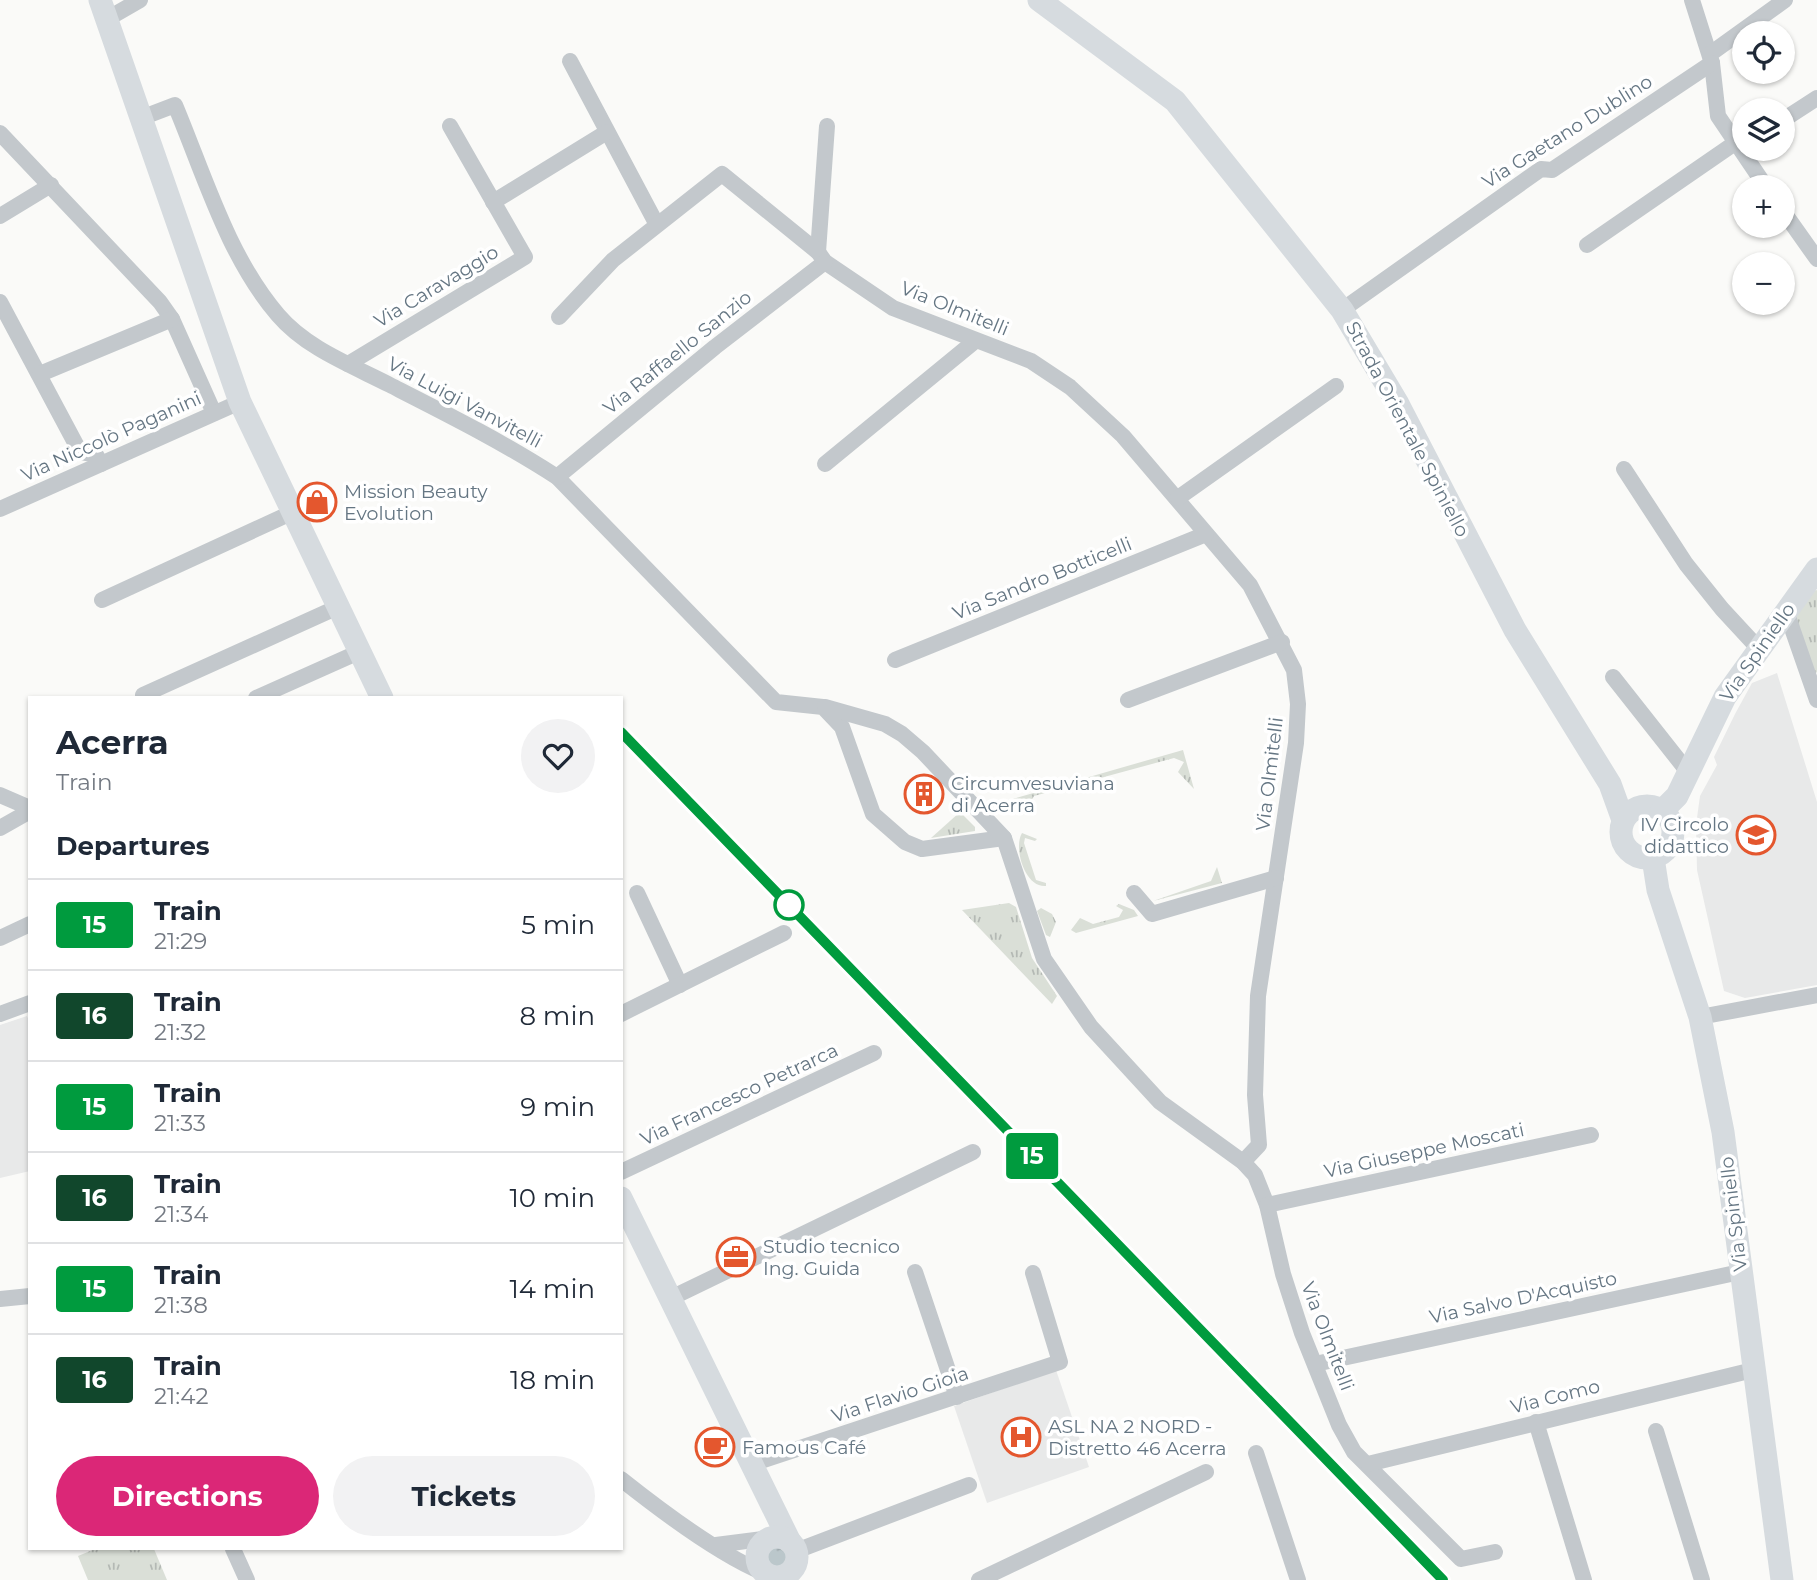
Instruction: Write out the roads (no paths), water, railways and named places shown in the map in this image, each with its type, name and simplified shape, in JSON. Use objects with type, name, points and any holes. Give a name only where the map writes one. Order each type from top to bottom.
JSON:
[{"type":"street","points":[[140,0],[104,10],[141,118],[240,402],[381,696]]},
{"type":"street","name":"Strada Orientale Spiniello","points":[[1038,0],[1175,101],[1342,310],[1398,404],[1514,631],[1610,784],[1623,820]]},
{"type":"street","points":[[1692,0],[1711,59],[1718,116],[1732,135]]},
{"type":"street","name":"Via Gaetano Dublino","points":[[1342,310],[1541,169],[1552,170],[1711,59],[1785,0]]},
{"type":"street","points":[[570,61],[656,223]]},
{"type":"street","points":[[1795,112],[1817,98]]},
{"type":"street","name":"Via Luigi Vanvitelli","points":[[141,118],[175,105],[228,231],[253,278],[278,316],[313,346],[514,449],[557,477],[776,702],[822,707],[885,724],[923,752],[1004,838],[1044,959],[1091,1027],[1160,1102],[1243,1162]]},
{"type":"street","name":"Via Caravaggio","points":[[348,364],[525,257],[450,126]]},
{"type":"street","points":[[822,257],[827,126]]},
{"type":"street","points":[[493,202],[607,132]]},
{"type":"street","points":[[0,133],[160,302],[172,319],[214,413]]},
{"type":"street","points":[[1587,245],[1732,151]]},
{"type":"street","name":"Via Olmitelli","points":[[559,317],[613,260],[656,223],[722,174],[822,257],[893,308],[1031,361],[1070,387],[1123,436],[1250,584],[1294,670],[1298,704],[1296,743],[1258,996],[1255,1095],[1259,1145],[1243,1162],[1255,1175],[1267,1205],[1283,1274],[1339,1425],[1354,1452],[1461,1559],[1495,1552]]},
{"type":"street","points":[[0,216],[51,185]]},
{"type":"street","points":[[1795,228],[1817,259]]},
{"type":"street","name":"Via Raffaello Sanzio","points":[[557,477],[822,257]]},
{"type":"street","points":[[0,302],[80,452],[96,455],[100,464]]},
{"type":"street","points":[[40,374],[172,319]]},
{"type":"street","points":[[825,464],[975,341]]},
{"type":"street","points":[[1178,498],[1336,386]]},
{"type":"street","name":"Via Niccolò Paganini","points":[[0,509],[240,402]]},
{"type":"street","points":[[1624,468],[1686,564],[1759,649]]},
{"type":"street","points":[[102,600],[291,513]]},
{"type":"street","name":"Via Sandro Botticelli","points":[[895,660],[1206,534]]},
{"type":"street","name":"Via Spiniello","points":[[1662,811],[1677,796],[1725,697],[1812,578]]},
{"type":"street","points":[[143,695],[338,607]]},
{"type":"street","points":[[1786,611],[1814,682],[1817,700]]},
{"type":"street","points":[[1128,700],[1282,642]]},
{"type":"street","points":[[260,696],[359,652]]},
{"type":"street","points":[[1613,677],[1688,772]]},
{"type":"street","points":[[822,707],[842,727],[873,814],[905,842],[922,849],[1004,838]]},
{"type":"street","points":[[0,795],[28,809]]},
{"type":"street","points":[[1646,806],[1662,811],[1669,818],[1673,838],[1669,847],[1653,858],[1643,859],[1626,849],[1620,830],[1629,813],[1646,806]]},
{"type":"street","points":[[0,828],[28,811]]},
{"type":"street","name":"Via Spiniello","points":[[1653,858],[1658,890],[1700,1017],[1723,1132],[1778,1579]]},
{"type":"street","points":[[1135,893],[1152,914],[1276,878]]},
{"type":"street","points":[[637,893],[680,985]]},
{"type":"street","points":[[0,938],[28,925]]},
{"type":"street","points":[[623,1013],[784,933]]},
{"type":"street","points":[[1700,1017],[1817,995]]},
{"type":"street","points":[[0,1014],[28,1004]]},
{"type":"street","name":"Via Francesco Petrarca","points":[[623,1171],[874,1053]]},
{"type":"street","name":"Via Giuseppe Moscati","points":[[1267,1205],[1591,1135]]},
{"type":"street","points":[[671,1298],[973,1152]]},
{"type":"street","points":[[623,1202],[762,1485],[776,1556]]},
{"type":"street","points":[[915,1272],[957,1397]]},
{"type":"street","name":"Via Salvo D'Acquisto","points":[[1315,1364],[1740,1272]]},
{"type":"street","name":"Via Flavio Gioia","points":[[752,1464],[1060,1362],[1033,1273]]},
{"type":"street","points":[[0,1299],[28,1296]]},
{"type":"street","name":"Via Como","points":[[1368,1464],[1753,1370]]},
{"type":"street","points":[[1536,1422],[1584,1580]]},
{"type":"street","points":[[1656,1431],[1702,1580]]},
{"type":"street","points":[[1256,1453],[1298,1580]]},
{"type":"street","points":[[979,1580],[1206,1472]]},
{"type":"street","points":[[623,1481],[652,1504],[716,1545],[776,1556],[969,1485]]},
{"type":"street","points":[[716,1545],[733,1545],[776,1556],[805,1580]]},
{"type":"street","points":[[233,1550],[247,1580]]},
{"type":"water","points":[[777,1547],[785,1550],[788,1558],[785,1566],[777,1569],[769,1566],[766,1558],[769,1550]]},
{"type":"train","name":"15","points":[[623,734],[1443,1580]]},
{"type":"place","name":"Mission Beauty Evolution","points":[[317,502]]},
{"type":"place","name":"Circumvesuviana di Acerra","points":[[924,794]]},
{"type":"place","name":"IV Circolo didattico","points":[[1756,835]]},
{"type":"place","name":"Studio tecnico Ing. Guida","points":[[736,1257]]},
{"type":"place","name":"ASL NA 2 NORD - Distretto 46 Acerra","points":[[1021,1437]]},
{"type":"place","name":"Famous Café","points":[[715,1447]]}]
